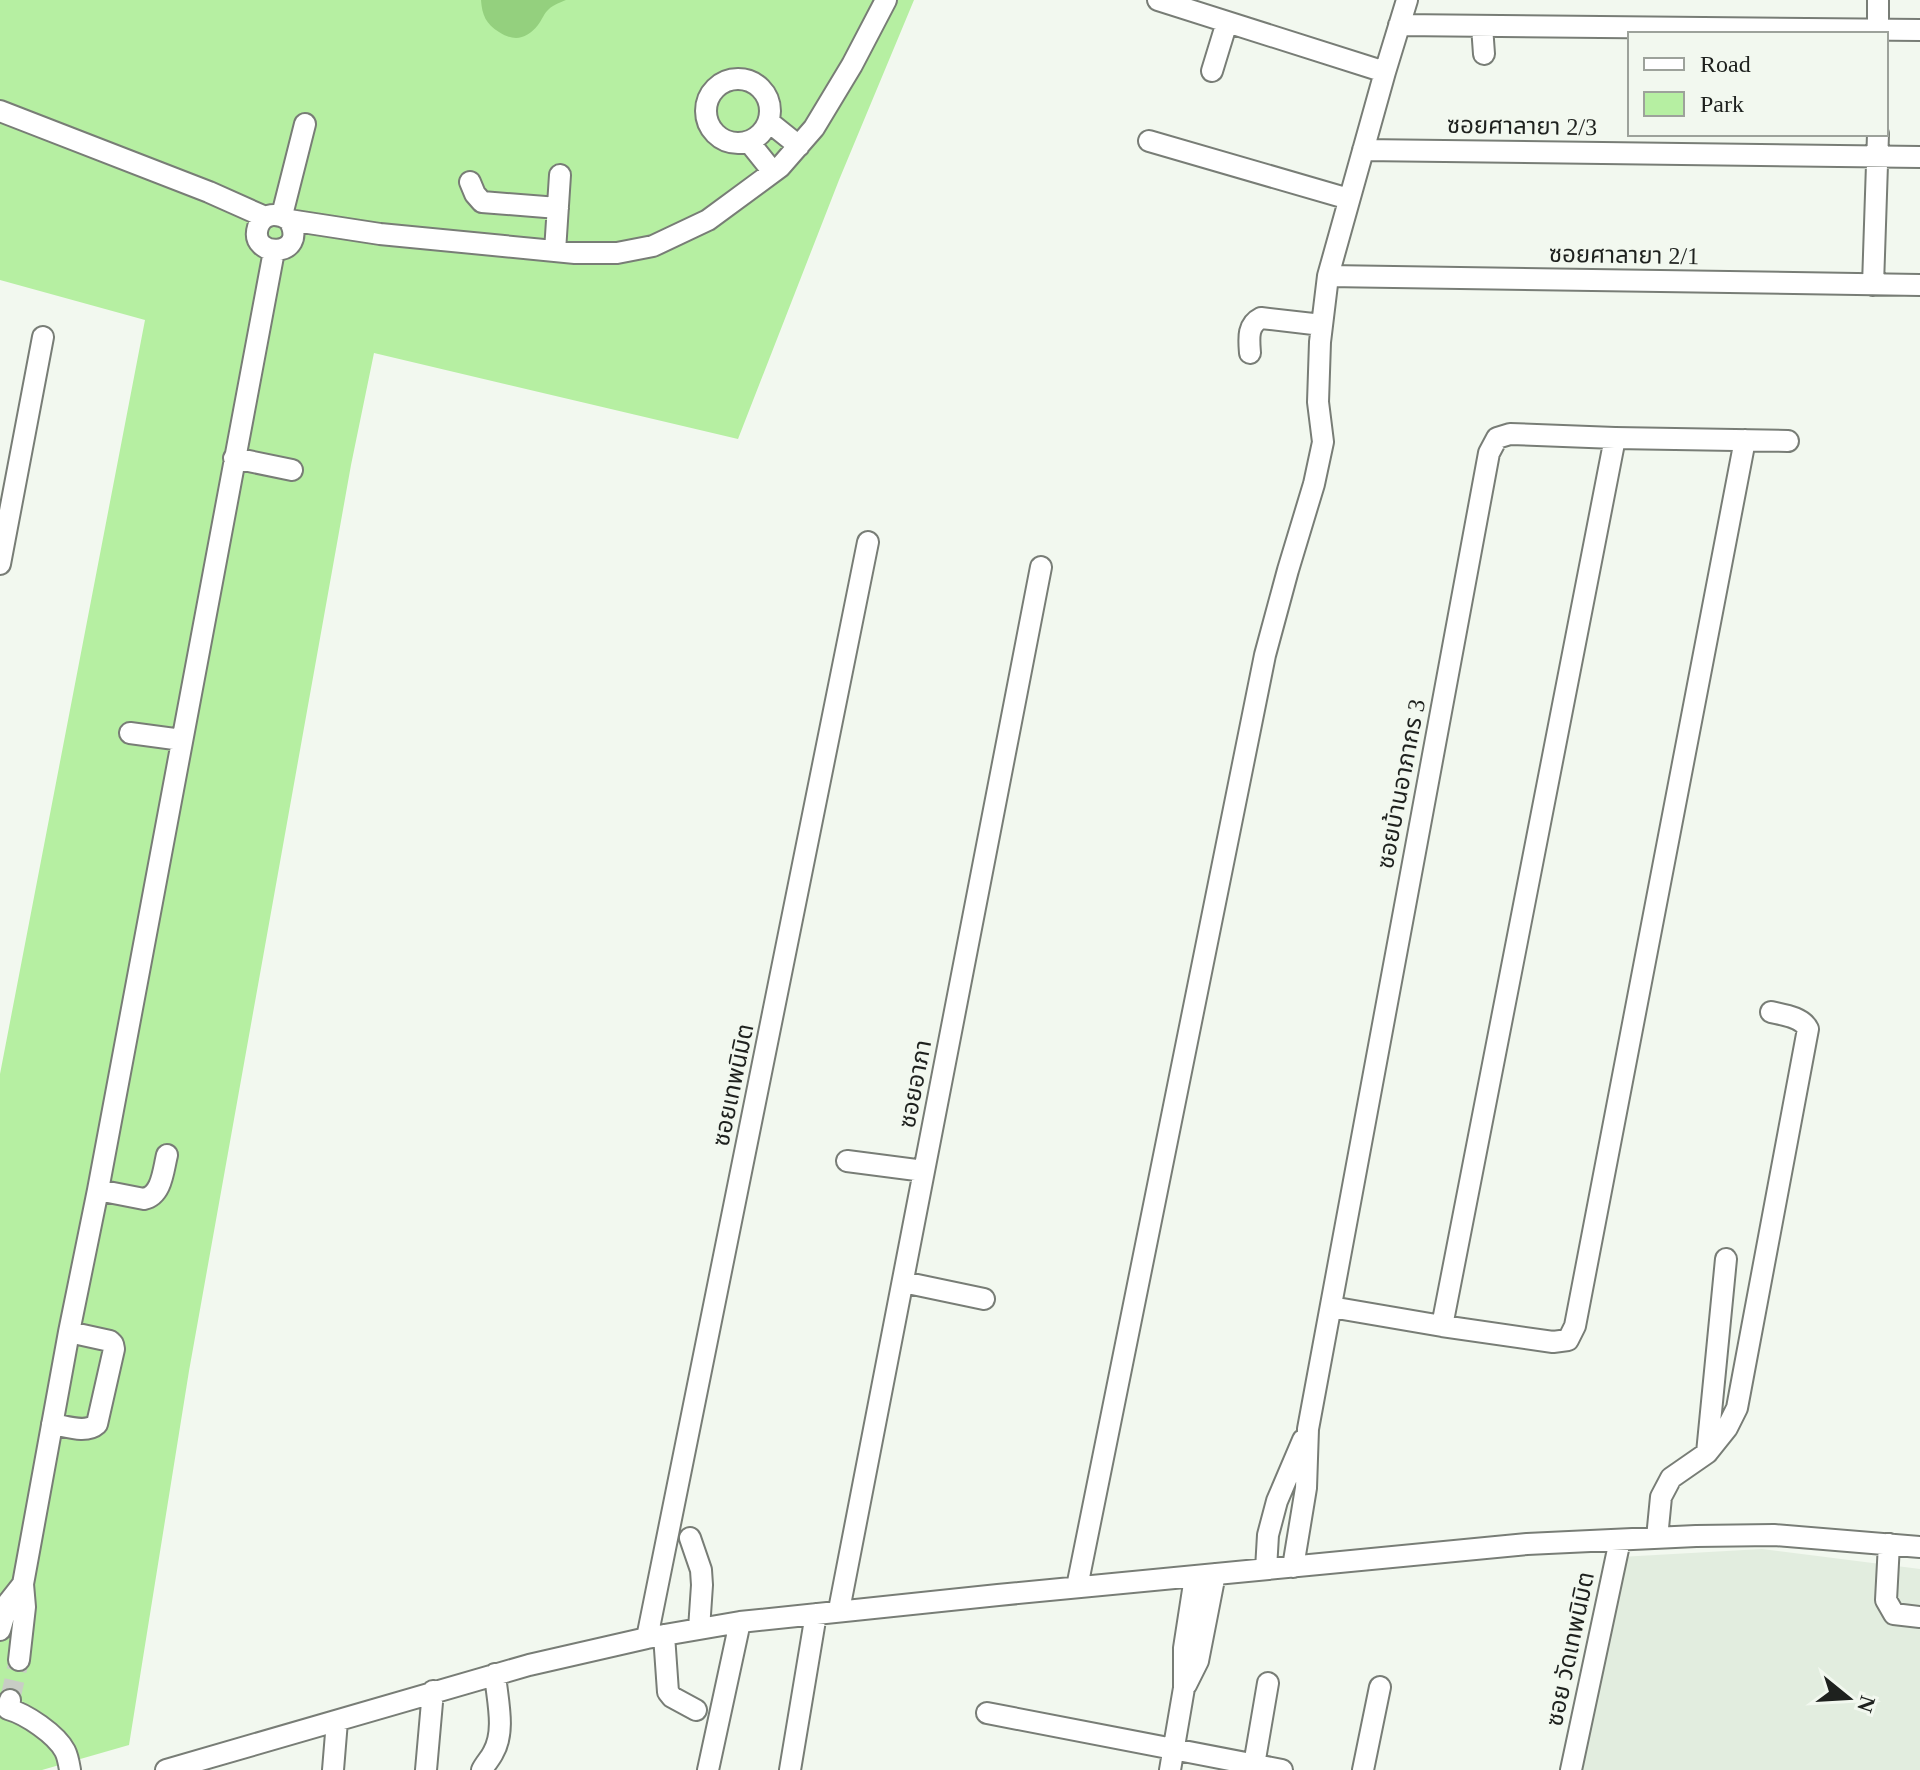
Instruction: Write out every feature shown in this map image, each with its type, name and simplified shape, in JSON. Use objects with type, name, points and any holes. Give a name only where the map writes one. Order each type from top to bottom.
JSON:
[{"type":"street","points":[[0,111],[279,217],[380,234],[555,251],[617,253],[653,246],[708,220],[780,167],[822,116],[886,0]]},
{"type":"street","points":[[1158,0],[1385,72]]},
{"type":"street","points":[[1077,1587],[1265,655],[1323,442],[1318,402],[1328,276],[1407,0]]},
{"type":"street","points":[[1878,0],[1878,32]]},
{"type":"street","points":[[1212,71],[1227,22]]},
{"type":"street","points":[[1399,25],[1878,32],[1920,30]]},
{"type":"street","points":[[1482,26],[1484,54]]},
{"type":"street","points":[[743,78],[756,83],[766,94],[771,108],[764,131],[749,142],[735,144],[721,139],[711,128],[706,114],[708,100],[715,88],[728,80],[743,78]]},
{"type":"street","points":[[769,122],[799,146]]},
{"type":"street","points":[[279,217],[305,124]]},
{"type":"street","points":[[1873,285],[1878,136]]},
{"type":"street","points":[[1149,141],[1349,199]]},
{"type":"street","points":[[749,142],[773,172]]},
{"type":"street","name":"ซอยศาลายา 2/3","points":[[1363,150],[1920,157]]},
{"type":"street","points":[[555,251],[560,175]]},
{"type":"street","points":[[470,182],[482,202],[558,208]]},
{"type":"street","points":[[279,217],[294,228],[294,236],[290,244],[274,251],[259,241],[257,233],[259,224],[279,217]]},
{"type":"street","points":[[19,1660],[25,1607],[23,1584],[274,251]]},
{"type":"street","name":"ซอยศาลายา 2/1","points":[[1328,276],[1920,285]]},
{"type":"street","points":[[1250,353],[1251,326],[1261,318],[1322,325]]},
{"type":"street","points":[[0,564],[43,337]]},
{"type":"street","name":"ซอยบ้านอาภากร 3","points":[[1293,1567],[1306,1488],[1308,1429],[1489,453],[1497,438],[1510,434],[1788,441]]},
{"type":"street","points":[[1442,1326],[1615,438]]},
{"type":"street","points":[[1331,1307],[1553,1342],[1568,1340],[1575,1326],[1745,440]]},
{"type":"street","points":[[234,458],[292,470]]},
{"type":"street","name":"ซอยเทพนิมิต","points":[[696,1710],[668,1692],[656,1636],[868,542]]},
{"type":"street","name":"ซอยอาภา","points":[[839,1610],[1041,567]]},
{"type":"street","points":[[130,733],[182,740]]},
{"type":"street","points":[[1657,1538],[1661,1497],[1671,1478],[1707,1453],[1727,1428],[1737,1408],[1808,1029],[1801,1021],[1771,1012]]},
{"type":"street","points":[[98,1190],[151,1198],[156,1194],[167,1155]]},
{"type":"street","points":[[847,1161],[924,1171]]},
{"type":"street","points":[[1707,1453],[1726,1259]]},
{"type":"street","points":[[903,1282],[984,1299]]},
{"type":"street","points":[[52,1424],[87,1430],[97,1424],[114,1349],[110,1341],[69,1332]]},
{"type":"street","name":"ซอยบ้านอาภากร 3","points":[[1266,1569],[1268,1535],[1277,1501],[1308,1429]]},
{"type":"street","points":[[166,1770],[495,1674],[656,1636],[740,1622],[1527,1544],[1774,1535],[1920,1547]]},
{"type":"street","points":[[690,1538],[701,1570],[699,1629]]},
{"type":"street","name":"ซอย วัดเทพนิมิต","points":[[1571,1770],[1620,1540]]},
{"type":"street","points":[[1889,1544],[1886,1600],[1894,1614],[1920,1617]]},
{"type":"street","points":[[1170,1770],[1184,1688],[1184,1648],[1205,1575]]},
{"type":"street","points":[[0,1630],[8,1603],[23,1584]]},
{"type":"street","points":[[790,1770],[816,1614]]},
{"type":"street","points":[[708,1770],[740,1622]]},
{"type":"street","points":[[482,1770],[494,1753],[499,1736],[495,1674]]},
{"type":"street","points":[[1254,1765],[1268,1683]]},
{"type":"street","points":[[1363,1770],[1380,1687]]},
{"type":"street","points":[[426,1770],[433,1691]]},
{"type":"street","points":[[6,1706],[38,1724],[56,1740],[65,1751],[70,1770]]},
{"type":"street","points":[[987,1713],[1282,1770]]},
{"type":"street","points":[[333,1770],[337,1721]]},
{"type":"shaded area","points":[[481,0],[566,0],[549,9],[529,33],[515,38],[491,26],[484,15]]},
{"type":"shaded area","points":[[1762,1549],[1920,1569],[1920,1770],[1583,1770],[1620,1557]]},
{"type":"green space","points":[[0,0],[914,0],[839,180],[738,439],[374,353],[351,465],[189,1371],[129,1745],[42,1770],[0,1770],[0,1074],[145,320],[0,280]]},
{"type":"tunnel","points":[[10,1700],[19,1660]]}]
